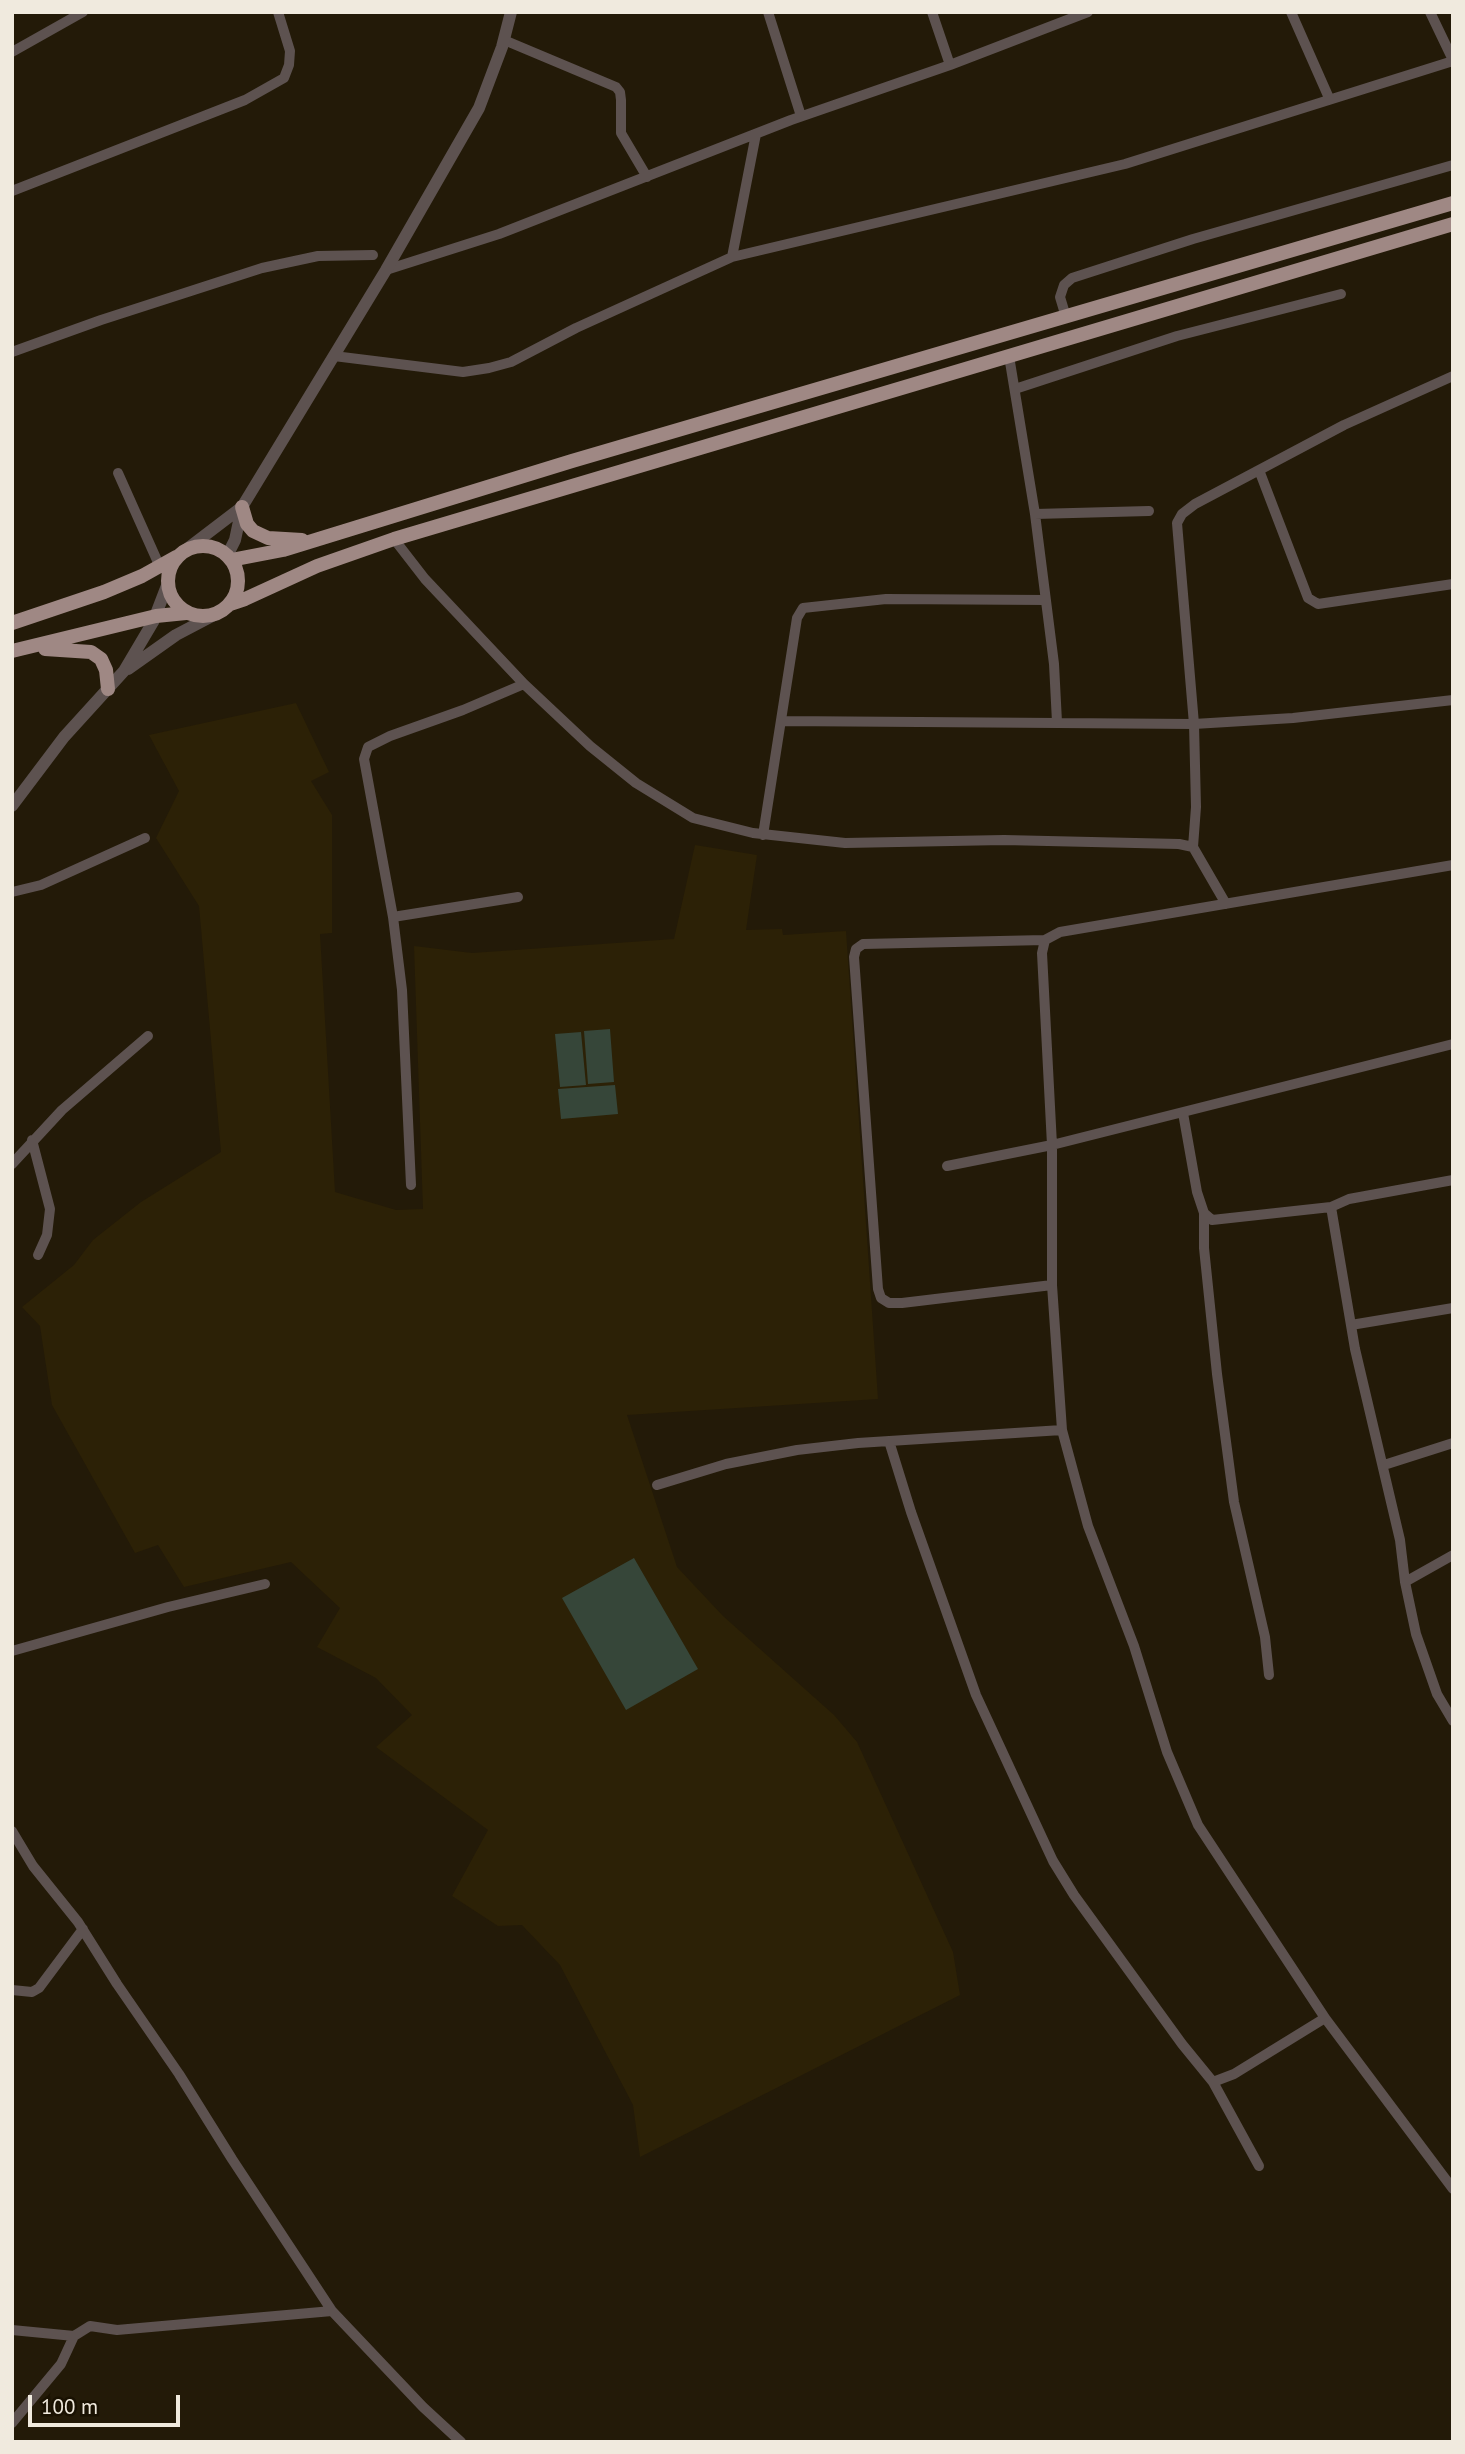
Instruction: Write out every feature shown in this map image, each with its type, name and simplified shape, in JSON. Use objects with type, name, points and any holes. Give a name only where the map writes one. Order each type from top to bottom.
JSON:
[{"type":"main road","points":[[229,558],[283,550],[599,453],[1453,203]]},
{"type":"main road","points":[[17,650],[156,616],[216,614],[230,604],[317,566],[394,539],[1453,224]]},
{"type":"main road","points":[[242,507],[247,524],[253,531],[268,538],[310,540]]},
{"type":"main road","points":[[12,623],[104,592],[200,546],[209,547],[229,558],[236,571],[238,586],[230,604]]},
{"type":"main road","points":[[180,554],[168,575],[169,593],[173,601],[186,613]]},
{"type":"main road","points":[[17,650],[92,652],[101,659],[106,670],[108,689]]},
{"type":"street","points":[[12,52],[83,12]]},
{"type":"street","points":[[12,191],[245,100],[284,78],[290,51],[278,12]]},
{"type":"street","points":[[229,558],[242,507],[386,270],[479,108],[504,40],[511,12]]},
{"type":"street","points":[[768,12],[801,116]]},
{"type":"street","points":[[932,12],[950,65]]},
{"type":"street","points":[[386,270],[499,234],[801,116],[950,65],[1088,12]]},
{"type":"street","points":[[1292,12],[1329,98]]},
{"type":"street","points":[[334,356],[463,372],[511,362],[576,328],[732,257],[1125,164],[1453,60],[1430,12]]},
{"type":"street","points":[[504,40],[615,87],[620,92],[621,133],[647,177]]},
{"type":"street","points":[[732,257],[756,134]]},
{"type":"street","points":[[1066,317],[1060,296],[1064,285],[1072,278],[1192,239],[1453,165]]},
{"type":"street","points":[[12,352],[262,268],[318,256],[373,254]]},
{"type":"street","points":[[1015,390],[1177,336],[1341,294]]},
{"type":"street","points":[[1009,356],[1035,514],[1054,664],[1058,722]]},
{"type":"street","points":[[1226,904],[1193,847],[1196,818],[1194,724],[1177,523],[1182,514],[1195,504],[1344,425],[1453,376]]},
{"type":"street","points":[[1259,470],[1308,598],[1318,604],[1453,584]]},
{"type":"street","points":[[118,473],[160,567]]},
{"type":"street","points":[[180,554],[242,507]]},
{"type":"street","points":[[1035,514],[1149,511]]},
{"type":"street","points":[[394,539],[425,579],[524,684],[590,747],[635,783],[693,818],[763,835],[845,843],[1004,840],[1164,843],[1193,847]]},
{"type":"street","points":[[12,806],[64,737],[124,671],[156,616],[168,583]]},
{"type":"street","points":[[763,835],[797,618],[803,608],[886,599],[1046,600]]},
{"type":"street","points":[[124,671],[176,635],[216,614]]},
{"type":"street","points":[[411,1185],[402,990],[393,917],[364,759],[368,747],[390,736],[463,710],[524,684]]},
{"type":"street","points":[[781,720],[1194,724],[1293,718],[1453,700]]},
{"type":"street","points":[[12,892],[41,885],[145,838]]},
{"type":"street","points":[[1052,1285],[902,1303],[889,1303],[881,1298],[878,1289],[854,957],[856,949],[863,944],[1045,940],[1060,932],[1453,865]]},
{"type":"street","points":[[393,917],[518,897]]},
{"type":"street","points":[[1045,940],[1042,953],[1052,1145],[1052,1285],[1062,1430],[1088,1526],[1134,1646],[1167,1752],[1198,1825],[1325,2018],[1453,2189]]},
{"type":"street","points":[[12,1164],[62,1110],[148,1037]]},
{"type":"street","points":[[947,1167],[1052,1145],[1453,1044]]},
{"type":"street","points":[[1183,1113],[1197,1192],[1204,1213],[1204,1248],[1217,1374],[1234,1502],[1265,1637],[1269,1675]]},
{"type":"street","points":[[32,1140],[50,1209],[47,1235],[38,1255]]},
{"type":"street","points":[[1204,1213],[1212,1220],[1331,1207],[1349,1199],[1453,1181]]},
{"type":"street","points":[[1331,1207],[1367,1406],[1384,1465],[1416,1634],[1437,1695],[1453,1721]]},
{"type":"street","points":[[1351,1325],[1453,1308]]},
{"type":"street","points":[[657,1485],[726,1464],[834,1446],[1062,1430]]},
{"type":"street","points":[[889,1441],[911,1512],[976,1695],[1053,1861],[1081,1905],[1182,2044],[1213,2082],[1259,2166]]},
{"type":"street","points":[[1384,1465],[1453,1443]]},
{"type":"street","points":[[1405,1582],[1453,1555]]},
{"type":"street","points":[[12,1651],[168,1607],[265,1584]]},
{"type":"street","points":[[12,1830],[33,1866],[82,1929],[332,2311],[461,2442]]},
{"type":"street","points":[[12,1990],[32,1992],[39,1988],[82,1929]]},
{"type":"street","points":[[1213,2082],[1234,2074],[1325,2018]]},
{"type":"street","points":[[12,2423],[61,2364],[74,2336],[90,2326],[117,2330],[332,2311]]},
{"type":"street","points":[[12,2330],[74,2336]]},
{"type":"shaded area","points":[[296,703],[329,772],[311,781],[332,815],[332,933],[320,934],[335,1192],[396,1210],[423,1209],[414,946],[472,953],[674,939],[695,845],[757,855],[746,930],[782,929],[783,935],[846,931],[878,1399],[627,1415],[677,1567],[723,1616],[834,1715],[857,1742],[953,1952],[960,1995],[640,2157],[633,2105],[560,1965],[522,1925],[498,1926],[452,1896],[488,1830],[376,1747],[412,1715],[376,1678],[317,1647],[340,1608],[291,1562],[184,1587],[158,1545],[135,1553],[52,1405],[40,1326],[22,1307],[74,1265],[93,1240],[141,1202],[221,1152],[199,906],[156,838],[179,791],[149,735]]},
{"type":"green space","points":[[610,1029],[614,1082],[588,1084],[584,1031]]},
{"type":"green space","points":[[581,1032],[586,1085],[560,1087],[555,1034]]},
{"type":"green space","points":[[615,1085],[618,1114],[561,1119],[558,1089]]},
{"type":"green space","points":[[634,1558],[698,1669],[626,1710],[562,1598]]}]
